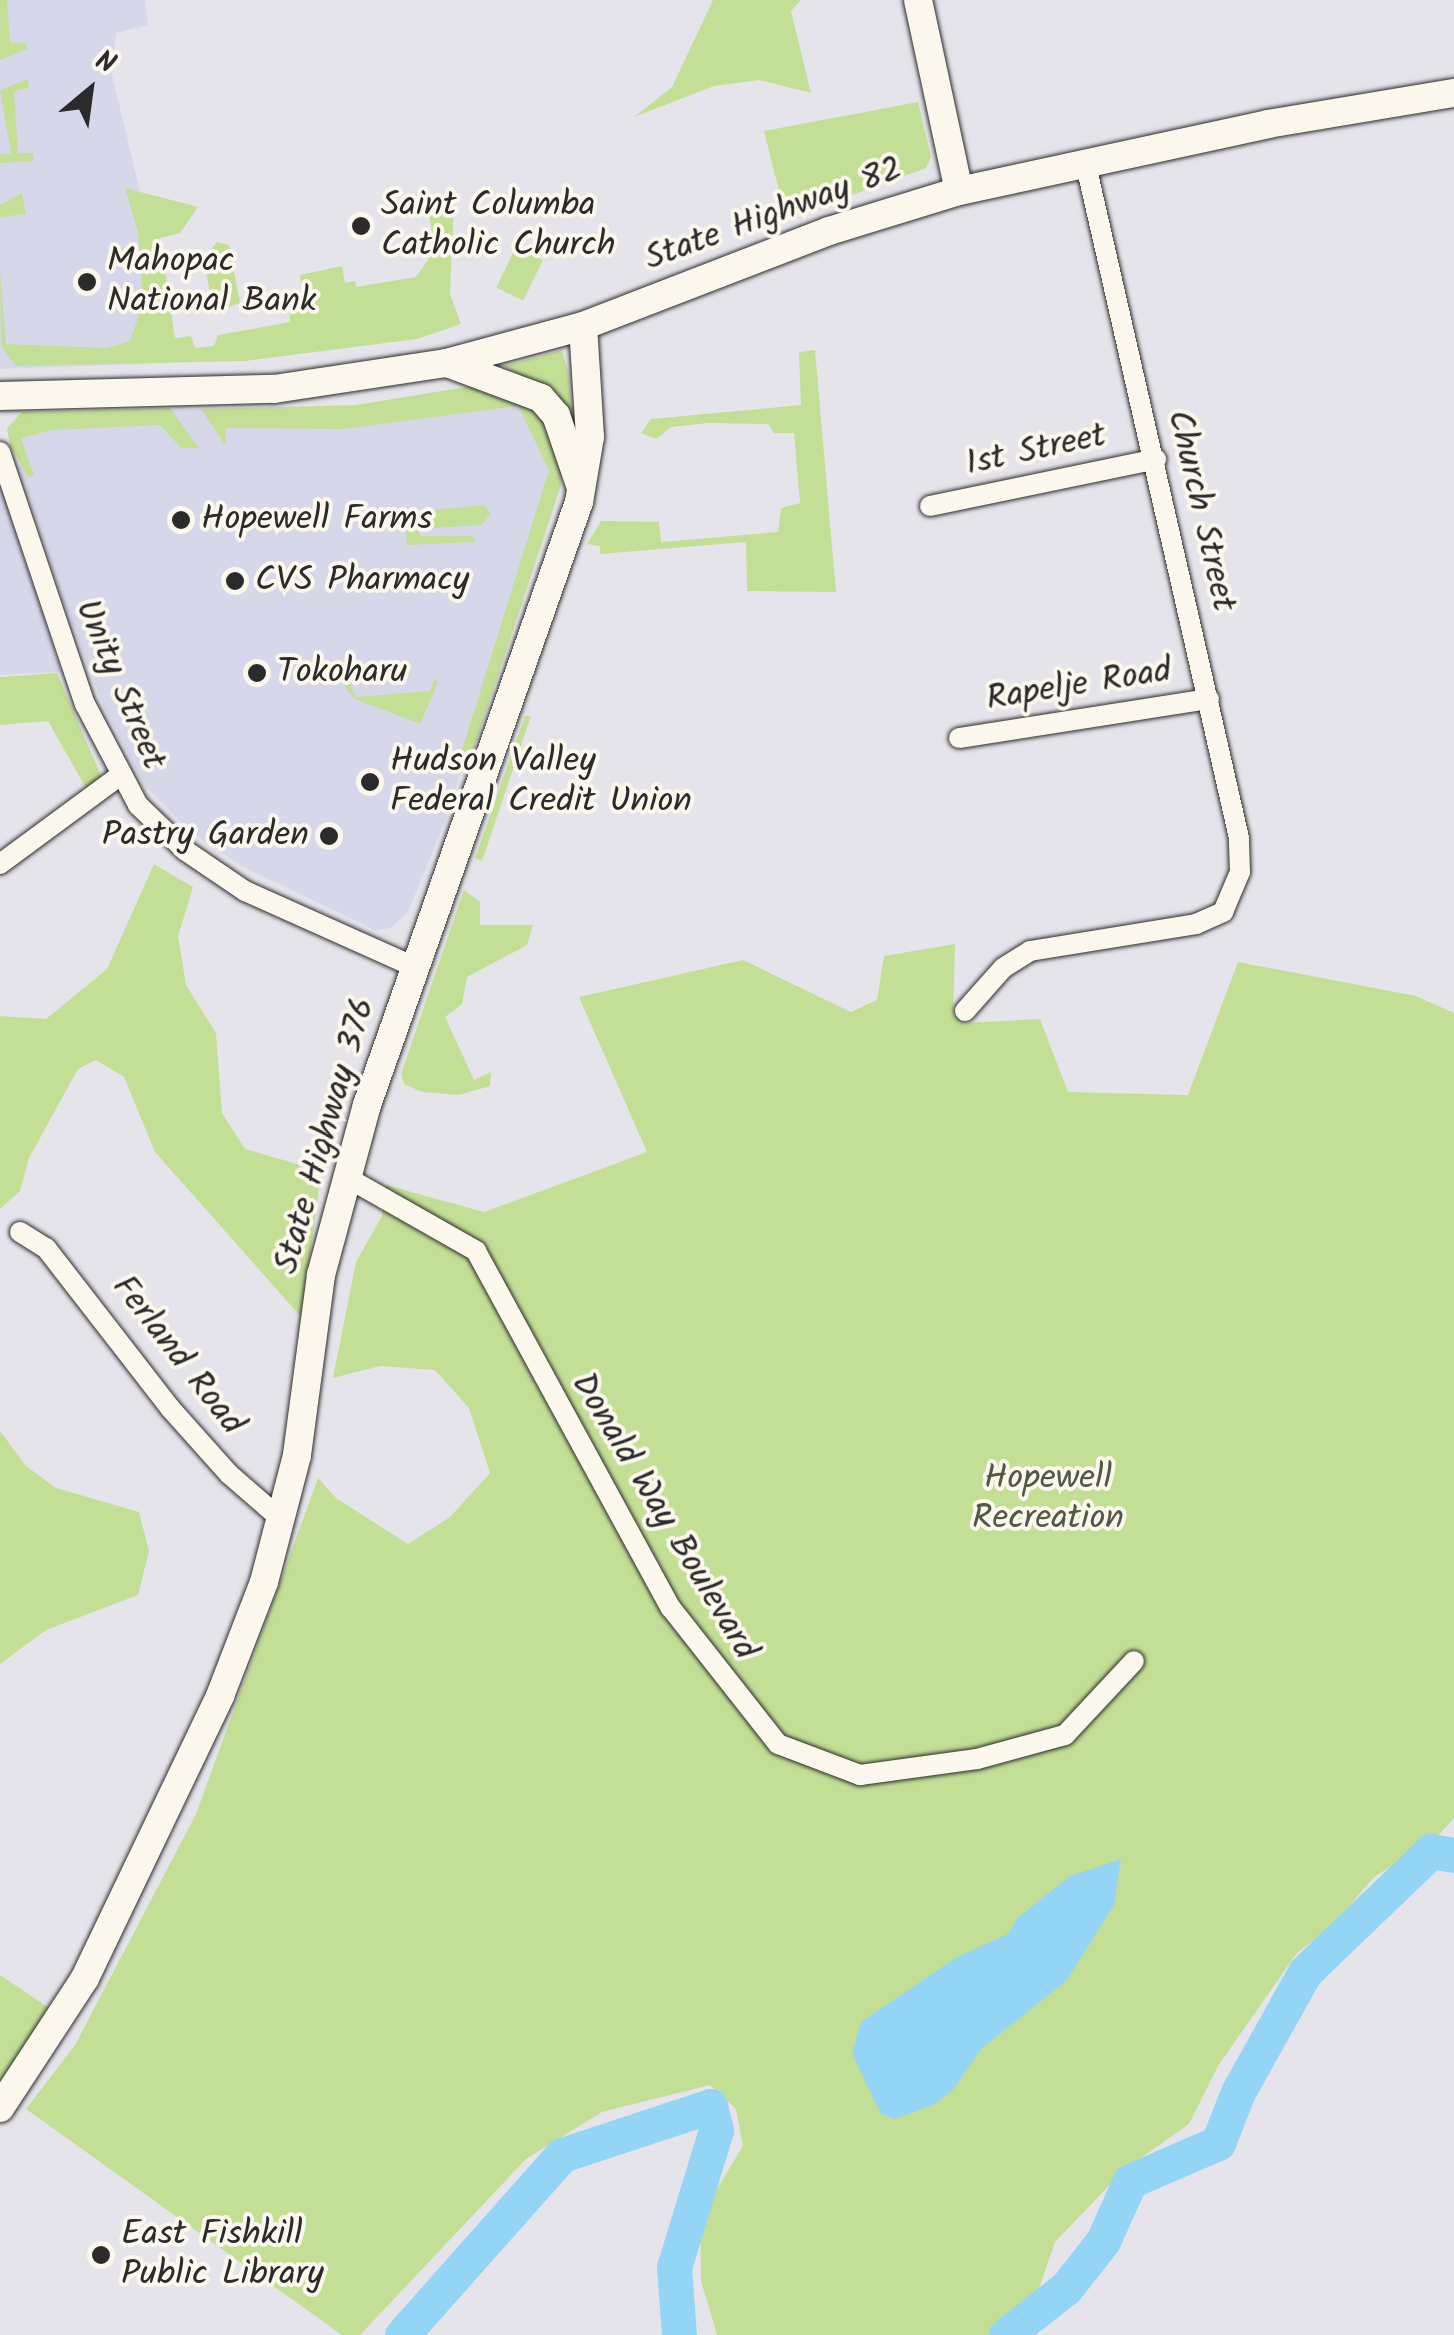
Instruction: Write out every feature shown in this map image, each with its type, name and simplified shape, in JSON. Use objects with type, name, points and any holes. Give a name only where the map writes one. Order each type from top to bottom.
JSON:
[{"type":"main road","points":[[918,0],[959,192]]},
{"type":"main road","name":"State Highway 82","points":[[0,396],[274,388],[446,363],[583,326],[828,231],[959,192],[1268,124],[1454,94]]},
{"type":"main road","name":"State Highway 376","points":[[0,2108],[85,1978],[220,1696],[283,1521],[321,1275],[346,1177],[415,966],[582,490],[590,437],[583,326]]},
{"type":"main road","points":[[446,363],[542,398],[556,415],[582,490]]},
{"type":"street","name":"Church Street","points":[[965,1011],[1004,968],[1030,951],[1196,924],[1223,912],[1240,872],[1156,459],[1086,165]]},
{"type":"street","name":"Unity Street","points":[[0,452],[59,636],[118,776],[138,805],[218,873],[415,966]]},
{"type":"street","name":"1st Street","points":[[930,506],[1156,459]]},
{"type":"street","name":"Rapelje Road","points":[[958,738],[1208,700]]},
{"type":"street","points":[[0,864],[118,776]]},
{"type":"street","name":"Donald Way Boulevard","points":[[346,1177],[476,1252],[671,1608],[778,1744],[860,1775],[978,1760],[1065,1736],[1134,1662]]},
{"type":"street","name":"Ferland Road","points":[[20,1232],[52,1254],[170,1408],[283,1521]]},
{"type":"shaded area","points":[[0,0],[145,0],[148,25],[116,33],[112,75],[150,233],[168,363],[0,369]]},
{"type":"shaded area","points":[[520,398],[556,462],[446,819],[408,912],[391,928],[375,930],[241,866],[191,832],[144,785],[103,706],[61,595],[20,467],[21,415],[206,409],[321,414]]},
{"type":"shaded area","points":[[0,485],[61,672],[0,675]]},
{"type":"green space","points":[[0,0],[7,0],[10,42],[26,43],[27,49],[0,60]]},
{"type":"green space","points":[[713,0],[801,0],[791,11],[811,93],[759,80],[714,86],[634,117],[672,87]]},
{"type":"green space","points":[[28,79],[29,88],[14,91],[18,153],[33,153],[34,161],[0,163],[0,154],[11,153],[0,90]]},
{"type":"green space","points":[[918,102],[931,157],[926,168],[767,226],[785,214],[764,131]]},
{"type":"green space","points":[[125,188],[198,207],[180,233],[160,238],[175,338],[191,336],[195,348],[214,346],[218,335],[290,322],[290,308],[305,306],[300,275],[342,266],[345,283],[355,281],[356,287],[416,277],[435,250],[428,208],[454,205],[450,294],[461,324],[417,339],[245,361],[16,366],[1,346],[0,271],[6,344],[107,348],[130,341],[143,304],[138,232]]},
{"type":"green space","points":[[22,193],[26,214],[0,217],[0,205]]},
{"type":"green space","points":[[217,242],[229,245],[240,303],[223,309],[213,308],[203,258]]},
{"type":"green space","points":[[516,247],[543,260],[523,301],[496,287]]},
{"type":"green space","points":[[562,350],[569,375],[573,430],[541,386],[503,366]]},
{"type":"green space","points":[[815,350],[836,592],[747,591],[746,542],[600,554],[600,546],[587,544],[601,521],[659,522],[661,542],[778,532],[781,508],[800,503],[794,433],[774,433],[768,424],[708,423],[671,427],[656,439],[641,433],[651,419],[801,405],[799,352]]},
{"type":"green space","points":[[484,384],[544,415],[560,458],[561,485],[473,751],[460,760],[445,754],[461,753],[549,470],[518,406],[343,429],[225,428],[226,446],[201,409],[356,405]]},
{"type":"green space","points":[[170,408],[199,448],[181,448],[160,425],[52,430],[21,438],[34,476],[28,477],[10,445],[7,428],[22,412]]},
{"type":"green space","points":[[484,505],[491,514],[481,525],[434,528],[425,521],[431,510]]},
{"type":"green space","points":[[405,513],[421,536],[472,536],[476,542],[407,545]]},
{"type":"green space","points":[[57,673],[102,778],[86,788],[48,721],[0,725],[0,677]]},
{"type":"green space","points":[[435,678],[438,683],[420,724],[355,699],[342,682],[349,681],[356,697],[430,691]]},
{"type":"green space","points":[[525,716],[531,716],[482,861],[475,858]]},
{"type":"green space","points":[[154,864],[193,887],[178,936],[186,985],[216,1033],[222,1113],[245,1149],[297,1164],[320,1180],[302,1318],[155,1152],[124,1077],[96,1060],[78,1069],[29,1158],[20,1191],[0,1209],[0,1016],[46,1019],[107,969]]},
{"type":"green space","points":[[464,890],[480,902],[480,925],[533,925],[527,945],[467,977],[462,1004],[445,1017],[474,1080],[491,1072],[490,1086],[459,1095],[422,1092],[404,1084],[401,1074]]},
{"type":"green space","name":"Hopewell Recreation","points":[[955,944],[953,1015],[964,1023],[1040,1019],[1068,1092],[1188,1095],[1238,962],[1416,996],[1454,1013],[1454,1818],[1435,1839],[1374,1877],[1333,1925],[1297,1953],[1218,2066],[1189,2124],[1124,2170],[1055,2242],[1031,2312],[988,2335],[717,2335],[701,2281],[700,2217],[743,2146],[736,2109],[710,2085],[602,2112],[526,2159],[360,2335],[342,2335],[26,2109],[75,2045],[196,1814],[318,1478],[336,1498],[408,1544],[450,1517],[490,1473],[469,1408],[435,1370],[380,1366],[333,1378],[356,1262],[382,1216],[386,1185],[484,1212],[647,1152],[579,997],[743,960],[851,1012],[877,1000],[884,956]]},
{"type":"green space","points":[[0,1431],[26,1466],[56,1488],[139,1512],[149,1551],[138,1595],[46,1630],[0,1664]]},
{"type":"green space","points":[[0,1975],[52,2010],[0,2081]]},
{"type":"water","points":[[1121,1859],[1114,1905],[1067,1980],[981,2049],[953,2090],[933,2105],[895,2119],[881,2114],[852,2054],[861,2022],[957,1957],[1008,1934],[1016,1919],[1070,1876]]},
{"type":"waterway","points":[[1006,2335],[1066,2288],[1103,2241],[1130,2181],[1218,2143],[1238,2092],[1305,1972],[1431,1851],[1454,1855]]},
{"type":"waterway","points":[[402,2335],[562,2155],[710,2106],[716,2130],[674,2267],[679,2335]]},
{"type":"place","name":"Saint Columba Catholic Church","points":[[361,226]]},
{"type":"place","name":"Mahopac National Bank","points":[[87,282]]},
{"type":"place","name":"Hopewell Farms","points":[[181,520]]},
{"type":"place","name":"CVS Pharmacy","points":[[235,581]]},
{"type":"place","name":"Tokoharu","points":[[257,673]]},
{"type":"place","name":"Hudson Valley Federal Credit Union","points":[[370,782]]},
{"type":"place","name":"Pastry Garden","points":[[329,836]]},
{"type":"place","name":"East Fishkill Public Library","points":[[101,2255]]}]
